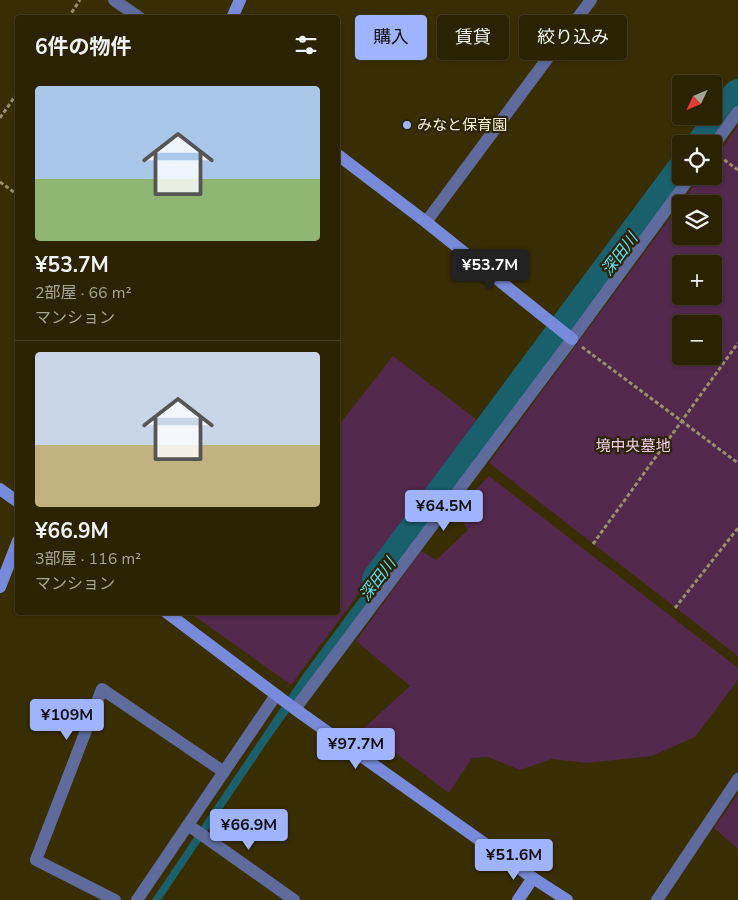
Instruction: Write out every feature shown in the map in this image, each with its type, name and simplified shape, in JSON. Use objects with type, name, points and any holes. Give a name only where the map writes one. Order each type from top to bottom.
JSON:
[{"type":"street","points":[[114,0],[136,15]]},
{"type":"street","points":[[233,15],[240,0]]},
{"type":"street","points":[[426,222],[591,0]]},
{"type":"street","points":[[722,138],[738,112]]},
{"type":"street","points":[[340,157],[426,222],[572,339]]},
{"type":"street","points":[[295,709],[572,339],[684,185]]},
{"type":"street","points":[[0,489],[15,500]]},
{"type":"street","points":[[0,587],[15,549]]},
{"type":"street","points":[[170,615],[295,709],[566,900]]},
{"type":"street","points":[[115,900],[36,860],[102,690],[224,772]]},
{"type":"street","points":[[137,900],[276,695]]},
{"type":"street","points":[[657,900],[738,779]]},
{"type":"street","points":[[188,825],[294,900]]},
{"type":"street","points":[[518,900],[533,878]]},
{"type":"path","points":[[70,15],[80,0]]},
{"type":"path","points":[[0,118],[15,96]]},
{"type":"path","points":[[722,156],[738,170]]},
{"type":"path","points":[[0,182],[15,193]]},
{"type":"path","points":[[572,339],[738,463]]},
{"type":"path","points":[[593,544],[738,343]]},
{"type":"path","points":[[675,608],[738,528]]},
{"type":"green space","name":"境中央墓地","points":[[738,126],[738,656],[489,463],[672,215],[672,245],[722,245],[722,195],[687,195],[694,185],[722,185],[722,148]]},
{"type":"green space","points":[[393,356],[484,425],[291,685],[193,615],[340,615],[340,423]]},
{"type":"green space","points":[[489,476],[738,668],[738,680],[695,737],[652,756],[587,763],[552,759],[520,770],[488,757],[472,758],[449,793],[363,729],[410,686],[356,641],[421,551],[436,560],[468,530],[455,511]]},
{"type":"green space","points":[[738,794],[738,849],[714,828]]},
{"type":"water","points":[[399,545],[405,551],[271,737],[161,900],[152,900],[304,673]]},
{"type":"waterway","name":"深田川","points":[[708,135],[738,94]]},
{"type":"waterway","name":"深田川","points":[[377,579],[672,182]]},
{"type":"place","name":"みなと保育園","points":[[407,125]]}]
